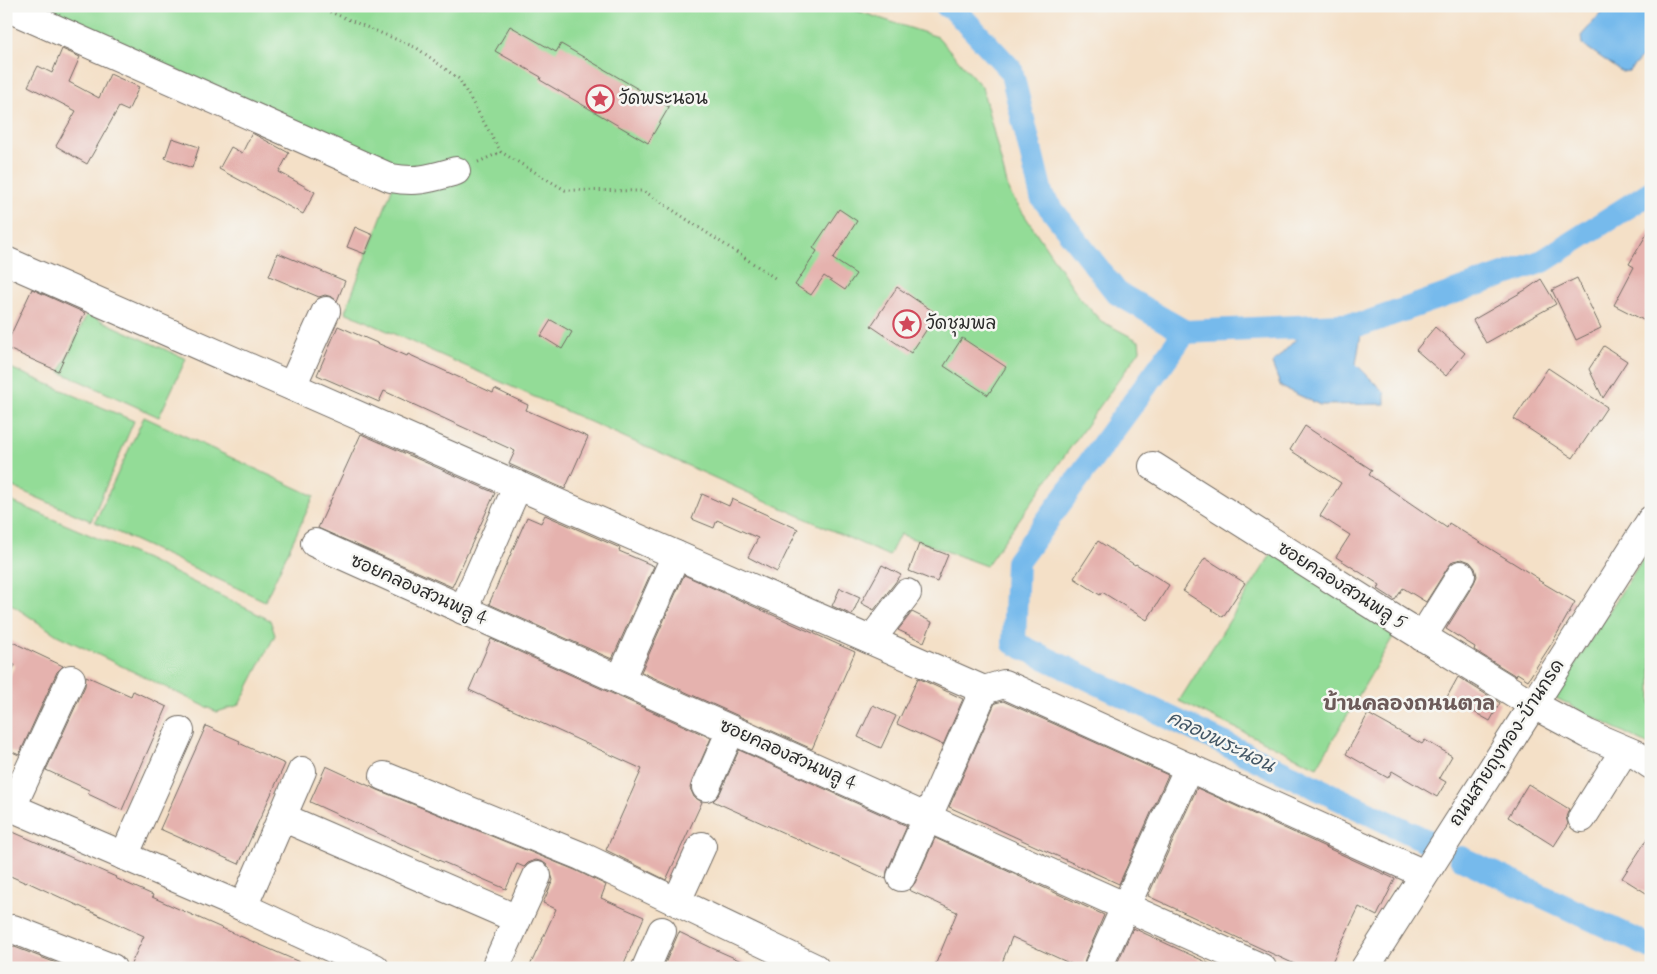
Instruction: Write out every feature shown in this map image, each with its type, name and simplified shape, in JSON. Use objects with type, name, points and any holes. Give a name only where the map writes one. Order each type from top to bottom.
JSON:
[{"type":"street","points":[[6,7],[391,178],[419,181],[456,171]]},
{"type":"street","points":[[6,260],[984,690],[1004,684],[1424,874]]},
{"type":"street","points":[[292,386],[326,311]]},
{"type":"street","name":"ซอยคลองสวนพลู 5","points":[[1153,466],[1422,637],[1532,704],[1582,731],[1624,751],[1635,754],[1651,765]]},
{"type":"street","points":[[463,610],[518,485]]},
{"type":"street","name":"ถนนสายถุงทอง-บ้านกรด","points":[[1365,968],[1651,520]]},
{"type":"street","name":"ซอยคลองสวนพลู 4","points":[[314,543],[1262,968]]},
{"type":"street","points":[[620,680],[676,554]]},
{"type":"street","points":[[1422,637],[1461,575]]},
{"type":"street","points":[[871,640],[907,593]]},
{"type":"street","points":[[71,679],[9,806],[243,907],[376,968]]},
{"type":"street","points":[[901,877],[984,690]]},
{"type":"street","points":[[706,787],[730,730]]},
{"type":"street","points":[[124,856],[180,731]]},
{"type":"street","points":[[1582,818],[1624,751]]},
{"type":"street","points":[[1099,965],[1189,767]]},
{"type":"street","points":[[243,907],[302,772]]},
{"type":"street","points":[[384,776],[582,856],[815,968]]},
{"type":"street","points":[[282,817],[517,919]]},
{"type":"street","points":[[677,901],[702,846]]},
{"type":"street","points":[[495,968],[538,876]]},
{"type":"street","points":[[13,929],[112,968]]},
{"type":"street","points":[[646,968],[662,931]]},
{"type":"path","points":[[316,6],[416,48],[458,79],[501,152],[565,190],[644,191],[775,278]]},
{"type":"green space","points":[[38,6],[842,6],[938,37],[982,87],[1009,192],[1080,298],[1101,321],[1139,341],[1140,350],[986,566],[900,534],[889,556],[345,312],[398,173]]},
{"type":"green space","points":[[87,314],[186,359],[159,417],[60,372]]},
{"type":"green space","points":[[6,366],[134,421],[91,521],[6,484]]},
{"type":"green space","points":[[144,417],[314,496],[265,601],[95,522]]},
{"type":"green space","points":[[6,499],[146,559],[270,620],[275,635],[239,705],[217,712],[57,635],[6,601]]},
{"type":"green space","points":[[1651,546],[1651,746],[1554,697]]},
{"type":"green space","points":[[1272,553],[1397,630],[1317,767],[1179,701]]},
{"type":"water","points":[[1607,6],[1651,6],[1651,47],[1629,71],[1622,72],[1582,44],[1581,36]]},
{"type":"water","points":[[1318,316],[1354,317],[1362,328],[1356,364],[1385,393],[1385,404],[1320,405],[1281,387],[1272,364]]},
{"type":"building","points":[[510,26],[556,52],[561,44],[669,107],[648,143],[540,80],[541,77],[495,51]]},
{"type":"building","points":[[62,49],[80,57],[69,82],[99,98],[110,74],[139,87],[128,111],[119,107],[87,164],[56,146],[76,111],[28,86],[38,66],[52,73]]},
{"type":"building","points":[[252,133],[289,153],[279,172],[315,192],[303,214],[219,169],[231,147],[242,153]]},
{"type":"building","points":[[172,138],[199,147],[192,168],[165,158]]},
{"type":"building","points":[[839,209],[857,221],[833,259],[856,274],[845,290],[824,276],[811,295],[795,285],[817,251],[813,248]]},
{"type":"building","points":[[355,227],[373,235],[365,254],[347,247]]},
{"type":"building","points":[[1651,227],[1651,324],[1614,305],[1634,267],[1629,264]]},
{"type":"building","points":[[278,253],[345,281],[337,301],[325,295],[319,297],[269,276]]},
{"type":"building","points":[[1577,278],[1601,328],[1576,340],[1552,290]]},
{"type":"building","points":[[1541,279],[1556,304],[1486,343],[1473,320]]},
{"type":"building","points":[[897,287],[937,314],[911,353],[871,326]]},
{"type":"building","points":[[32,289],[85,313],[58,371],[6,348]]},
{"type":"building","points":[[551,320],[572,332],[562,349],[541,336]]},
{"type":"building","points":[[338,326],[407,356],[408,354],[493,393],[495,389],[528,405],[526,410],[588,437],[565,489],[509,464],[515,451],[384,391],[379,402],[317,375]]},
{"type":"building","points":[[1435,327],[1465,353],[1446,376],[1416,350]]},
{"type":"building","points":[[962,338],[1006,367],[988,395],[944,366]]},
{"type":"building","points":[[1604,346],[1627,361],[1603,398],[1589,369]]},
{"type":"building","points":[[1548,368],[1607,407],[1573,458],[1514,419]]},
{"type":"building","points":[[1305,426],[1372,470],[1369,475],[1447,528],[1449,523],[1575,602],[1528,680],[1517,673],[1516,676],[1474,650],[1475,647],[1446,629],[1477,576],[1475,568],[1470,562],[1462,559],[1453,561],[1426,602],[1403,588],[1395,600],[1378,589],[1380,585],[1336,557],[1350,535],[1320,516],[1341,483],[1290,450]]},
{"type":"building","points":[[361,434],[495,493],[452,587],[318,528]]},
{"type":"building","points":[[702,494],[729,506],[732,499],[798,529],[777,572],[748,557],[758,538],[717,520],[714,528],[692,519]]},
{"type":"building","points":[[545,515],[620,548],[619,551],[654,566],[612,659],[489,604],[527,517],[541,523]]},
{"type":"building","points":[[1098,541],[1169,585],[1147,620],[1102,592],[1100,595],[1074,578]]},
{"type":"building","points":[[919,544],[948,555],[937,582],[909,571]]},
{"type":"building","points":[[1205,558],[1245,583],[1223,617],[1183,591]]},
{"type":"building","points":[[882,565],[901,575],[874,610],[861,603]]},
{"type":"building","points":[[684,575],[855,652],[812,749],[641,672]]},
{"type":"building","points":[[840,588],[860,597],[852,615],[832,606]]},
{"type":"building","points":[[912,612],[932,622],[924,642],[898,630]]},
{"type":"building","points":[[6,639],[63,666],[57,672],[19,755],[6,749],[6,684],[15,665],[6,662]]},
{"type":"building","points":[[491,639],[711,738],[690,788],[694,797],[702,802],[666,880],[606,850],[642,769],[469,690]]},
{"type":"building","points":[[86,676],[131,696],[133,691],[167,707],[122,810],[88,794],[89,790],[46,770],[85,686]]},
{"type":"building","points":[[1458,677],[1500,703],[1490,721],[1447,697]]},
{"type":"building","points":[[918,678],[963,699],[943,745],[897,724]]},
{"type":"building","points":[[1003,701],[1168,775],[1119,884],[949,807],[995,703]]},
{"type":"building","points":[[873,705],[896,716],[881,748],[858,737]]},
{"type":"building","points":[[1368,714],[1422,744],[1425,740],[1452,756],[1439,778],[1446,782],[1437,797],[1392,771],[1388,778],[1346,754]]},
{"type":"building","points":[[206,726],[285,764],[239,864],[160,829]]},
{"type":"building","points":[[739,750],[907,826],[887,871],[886,879],[713,801],[720,793]]},
{"type":"building","points":[[326,766],[378,790],[575,870],[606,885],[601,898],[644,917],[622,968],[529,968],[556,909],[543,903],[553,880],[549,867],[543,862],[536,860],[524,867],[517,864],[506,889],[408,847],[310,802]]},
{"type":"building","points":[[1528,784],[1569,809],[1566,817],[1568,824],[1554,846],[1508,817]]},
{"type":"building","points":[[1197,788],[1395,879],[1377,916],[1359,907],[1329,968],[1303,968],[1148,896]]},
{"type":"building","points":[[13,832],[116,877],[153,895],[152,897],[313,968],[129,968],[144,936],[6,874],[6,847]]},
{"type":"building","points":[[1651,833],[1651,896],[1622,878]]},
{"type":"building","points":[[935,838],[1104,915],[1085,959],[1084,968],[1080,968],[1012,937],[1000,968],[934,968],[957,912],[909,890],[915,883]]},
{"type":"building","points":[[1133,928],[1219,968],[1115,968]]},
{"type":"building","points":[[679,932],[712,948],[757,968],[663,968]]},
{"type":"building","points":[[7,944],[69,968],[6,968]]},
{"type":"waterway","points":[[947,6],[953,8],[1011,70],[1042,197],[1117,293],[1185,332],[1363,324],[1543,261],[1651,192]]},
{"type":"waterway","name":"คลองพระนอน","points":[[1185,332],[1017,562],[1014,643],[1429,842]]},
{"type":"waterway","name":"คลองพระนอน","points":[[1461,858],[1651,947]]},
{"type":"place","name":"วัดพระนอน","points":[[600,99]]},
{"type":"place","name":"วัดชุมพล","points":[[907,324]]},
{"type":"district","name":"บ้านคลองถนนตาล","points":[[1409,704]]}]
